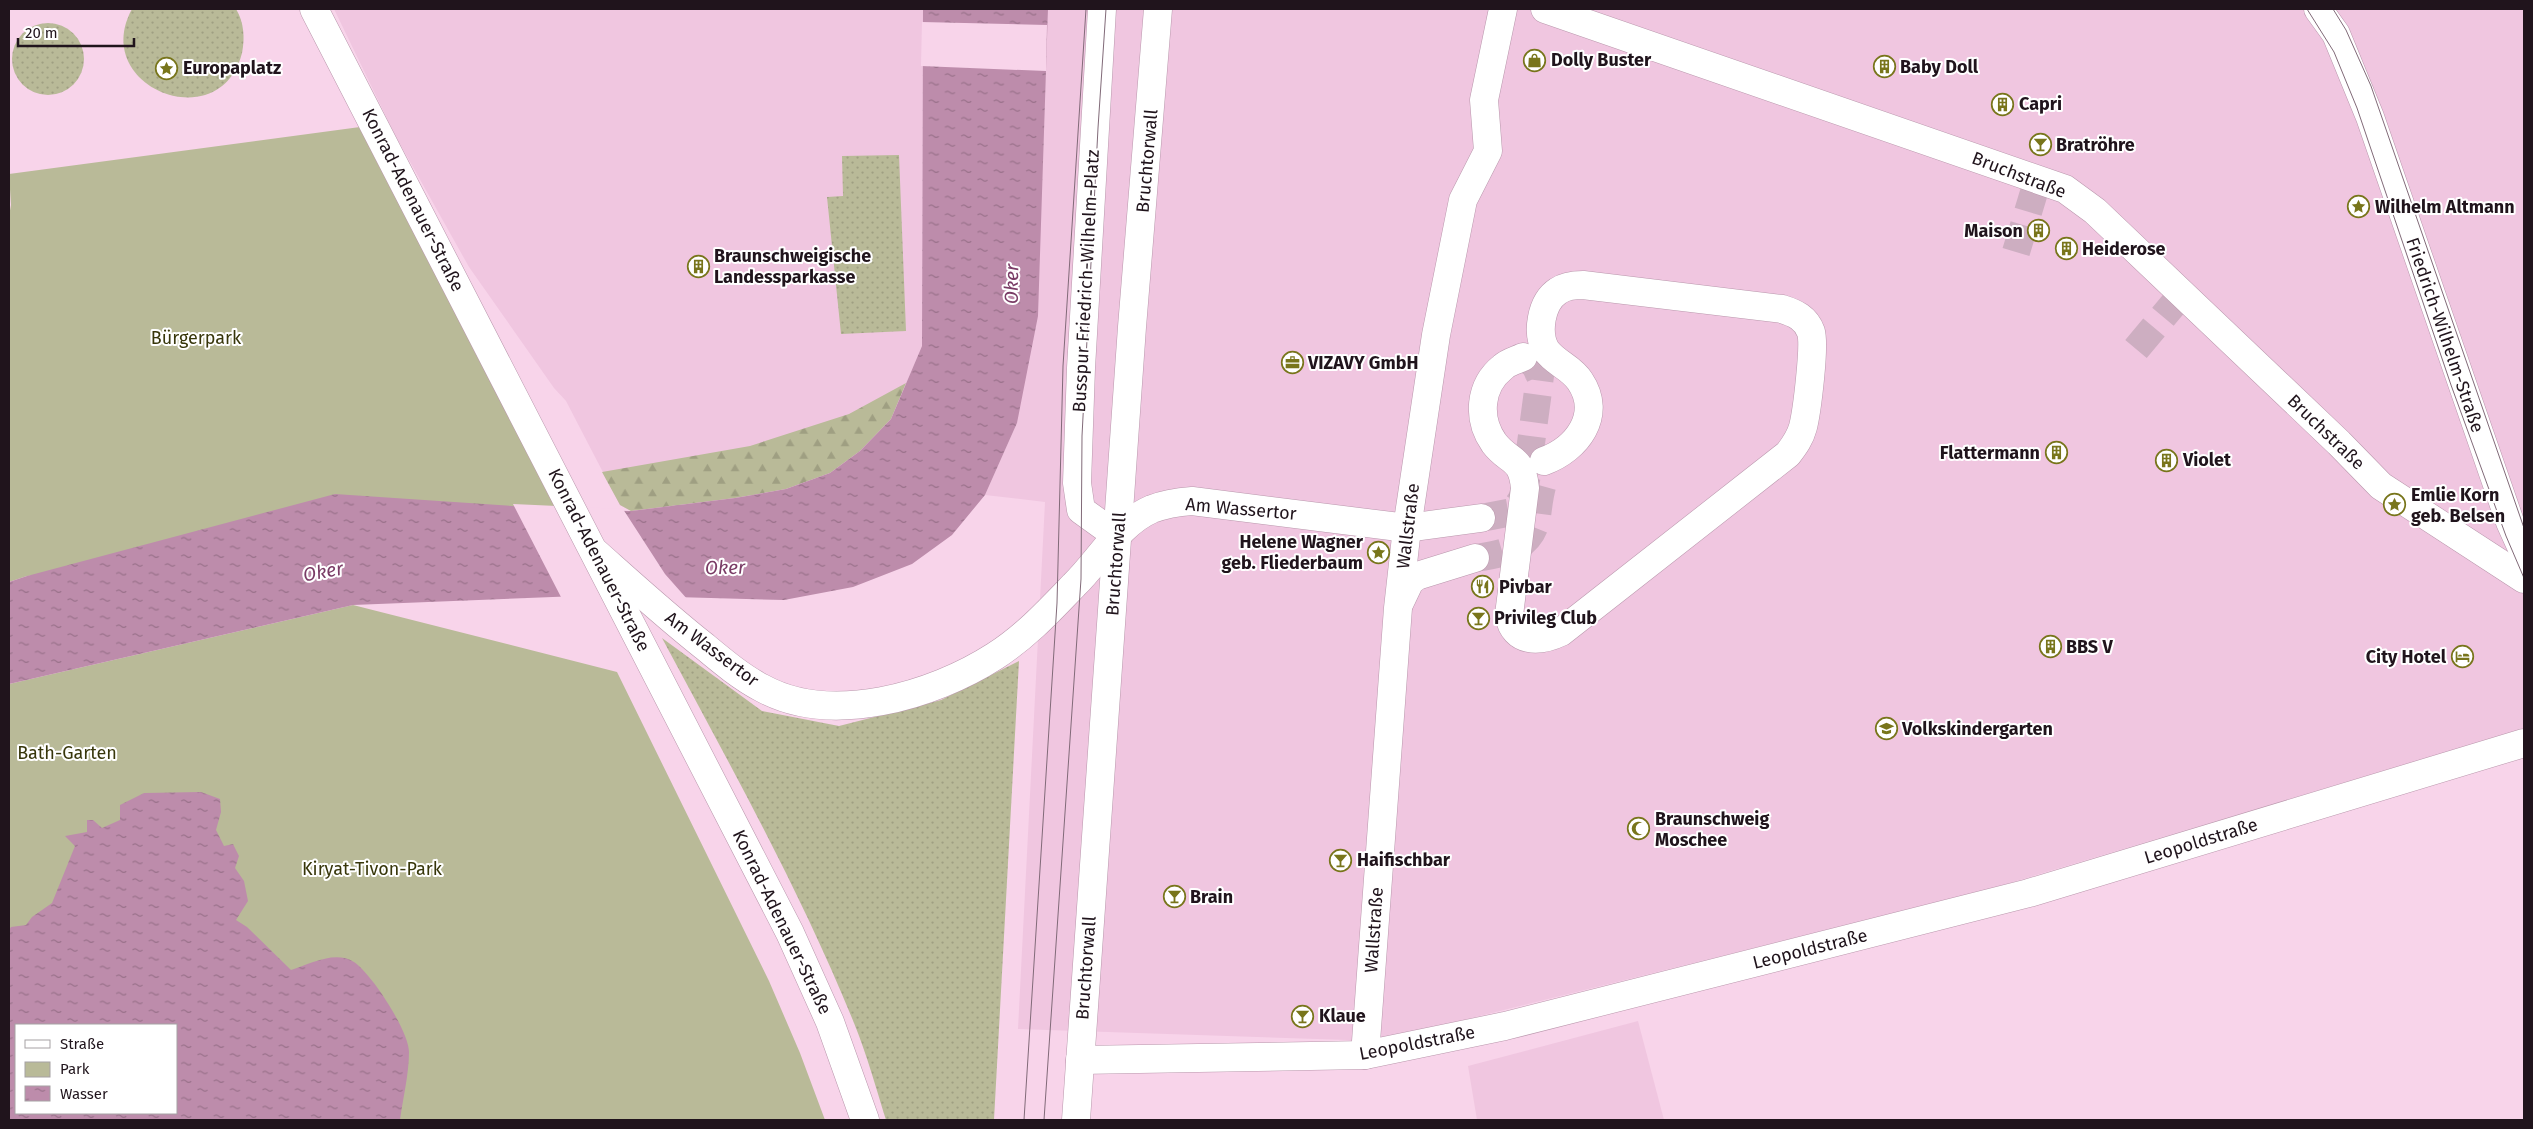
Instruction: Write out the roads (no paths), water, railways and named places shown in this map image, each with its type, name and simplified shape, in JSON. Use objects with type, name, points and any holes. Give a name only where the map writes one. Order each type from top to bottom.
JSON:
[{"type":"street","name":"Konrad-Adenauer-Straße","points":[[314,9],[595,552],[811,978],[846,1062],[865,1120]]},
{"type":"street","name":"Busspur Friedrich-Wilhelm-Platz","points":[[1102,9],[1081,368],[1077,482],[1081,510],[1117,536]]},
{"type":"street","name":"Bruchtorwall","points":[[1076,1120],[1117,536],[1158,9]]},
{"type":"street","name":"Wallstraße","points":[[1365,1055],[1398,608],[1407,528],[1436,335],[1463,200],[1488,151],[1484,100],[1504,9]]},
{"type":"street","name":"Bruchstraße","points":[[1545,9],[2066,189],[2095,211],[2339,443],[2381,486],[2524,579]]},
{"type":"street","name":"Friedrich-Wilhelm-Straße","points":[[2318,9],[2336,34],[2370,117],[2510,522],[2524,553]]},
{"type":"street","points":[[1523,357],[1504,366],[1491,379],[1484,395],[1483,412],[1486,430],[1496,445],[1519,466],[1524,476],[1525,488],[1509,615],[1510,624],[1516,631],[1523,637],[1535,640],[1550,637],[1561,632],[1788,454],[1798,441],[1803,426],[1812,345],[1811,331],[1796,313],[1782,309],[1583,285],[1570,286],[1558,290],[1549,299],[1543,312],[1542,341],[1554,360],[1568,368],[1580,381],[1586,397],[1588,414],[1583,430],[1573,445],[1560,455],[1544,461]]},
{"type":"street","name":"Am Wassertor","points":[[595,552],[677,624],[731,668],[763,689],[799,702],[831,706],[879,701],[933,686],[994,656],[1041,620],[1081,579],[1117,536],[1151,509],[1171,503],[1192,501],[1407,528],[1481,518]]},
{"type":"street","points":[[1398,608],[1402,593],[1410,582],[1418,576],[1475,558]]},
{"type":"street","name":"Leopoldstraße","points":[[1080,1060],[1365,1055],[1505,1026],[2011,898],[2524,743]]},
{"type":"water","name":"Oker","points":[[923,9],[1048,9],[1038,316],[1017,423],[985,495],[952,535],[912,564],[853,587],[784,600],[604,595],[353,605],[9,684],[9,582],[27,576],[335,494],[571,510],[631,511],[735,498],[786,489],[830,473],[860,451],[891,419],[922,346]]},
{"type":"water","points":[[201,792],[220,799],[221,812],[216,830],[224,846],[233,844],[239,856],[235,868],[244,881],[248,901],[236,920],[247,927],[291,970],[322,959],[339,957],[354,962],[370,978],[396,1017],[403,1031],[409,1052],[400,1120],[9,1120],[9,930],[11,927],[26,925],[32,917],[52,903],[75,846],[65,836],[87,832],[87,820],[93,820],[102,828],[120,820],[120,805],[144,793]]},
{"type":"tunnel","points":[[2016,252],[2038,179]]},
{"type":"tunnel","points":[[2136,349],[2182,294]]},
{"type":"tunnel","points":[[1481,518],[1513,512],[1522,499],[1525,488],[1540,376],[1535,365],[1523,357]]},
{"type":"tunnel","points":[[1475,558],[1506,552],[1523,543],[1529,536],[1534,527],[1546,475]]},
{"type":"tram line","points":[[1024,1120],[1057,603],[1063,366],[1086,9]]},
{"type":"tram line","points":[[1044,1120],[1081,579],[1082,436],[1106,9]]},
{"type":"tram line","points":[[2307,9],[2334,52],[2357,108],[2451,385],[2506,536],[2524,578]]},
{"type":"tram line","points":[[2333,9],[2346,30],[2371,86],[2524,528]]},
{"type":"place","name":"Dolly Buster","points":[[1535,60]]},
{"type":"place","name":"Baby Doll","points":[[1884,67]]},
{"type":"place","name":"Europaplatz","points":[[167,68]]},
{"type":"place","name":"Capri","points":[[2003,104]]},
{"type":"place","name":"Bratröhre","points":[[2040,145]]},
{"type":"place","name":"Wilhelm Altmann","points":[[2359,207]]},
{"type":"place","name":"Maison","points":[[2039,231]]},
{"type":"place","name":"Heiderose","points":[[2066,249]]},
{"type":"place","name":"Braunschweigische Landessparkasse","points":[[698,266]]},
{"type":"place","name":"VIZAVY GmbH","points":[[1292,363]]},
{"type":"place","name":"Flattermann","points":[[2056,453]]},
{"type":"place","name":"Violet","points":[[2167,460]]},
{"type":"place","name":"Emlie Korn geb. Belsen","points":[[2395,505]]},
{"type":"place","name":"Helene Wagner geb. Fliederbaum","points":[[1379,552]]},
{"type":"place","name":"Pivbar","points":[[1483,587]]},
{"type":"place","name":"Privileg Club","points":[[1478,618]]},
{"type":"place","name":"BBS V","points":[[2050,647]]},
{"type":"place","name":"City Hotel","points":[[2462,657]]},
{"type":"place","name":"Volkskindergarten","points":[[1886,729]]},
{"type":"place","name":"Braunschweig Moschee","points":[[1639,829]]},
{"type":"place","name":"Haifischbar","points":[[1341,860]]},
{"type":"place","name":"Brain","points":[[1174,897]]},
{"type":"place","name":"Klaue","points":[[1303,1016]]},
{"type":"park label","name":"Bürgerpark","points":[[196,338]]},
{"type":"park label","name":"Bath-Garten","points":[[67,753]]},
{"type":"park label","name":"Kiryat-Tivon-Park","points":[[372,869]]}]
